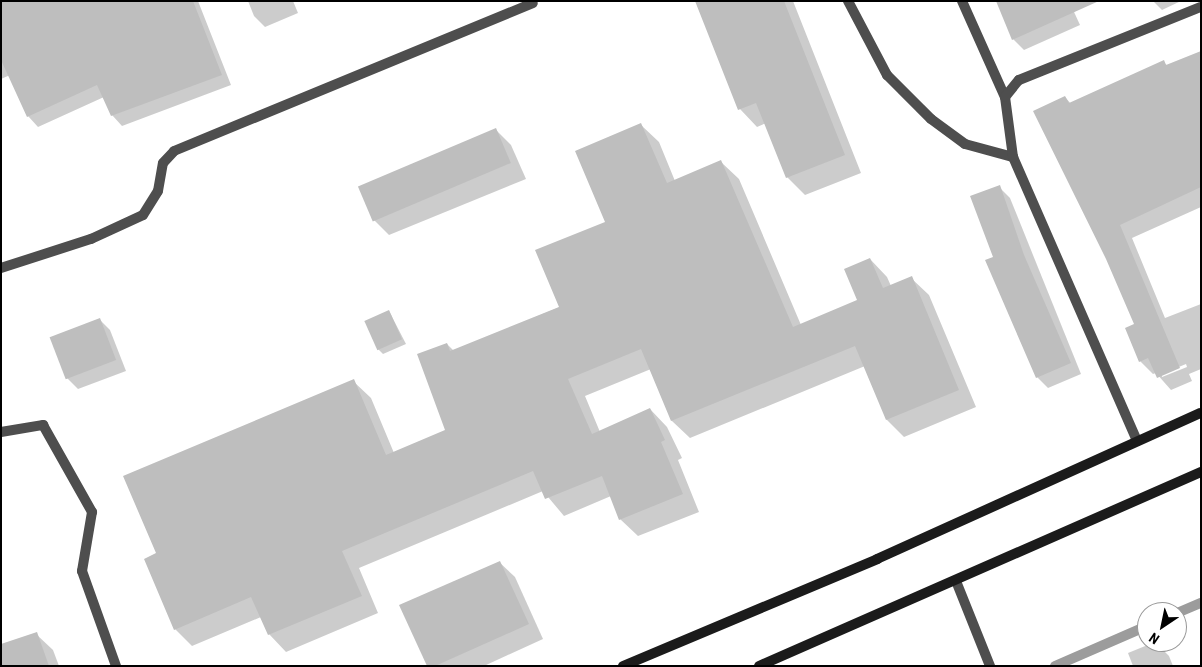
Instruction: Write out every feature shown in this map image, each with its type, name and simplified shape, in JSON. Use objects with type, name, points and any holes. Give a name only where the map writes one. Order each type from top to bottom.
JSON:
[{"type":"main road","points":[[623,666],[877,559],[1201,413]]},
{"type":"main road","points":[[759,666],[1201,472]]},
{"type":"street","points":[[848,1],[887,75],[931,119],[965,144],[1013,157]]},
{"type":"street","points":[[962,1],[1005,97],[1013,157],[1138,441]]},
{"type":"street","points":[[1,268],[91,239],[143,215],[158,191],[163,163],[174,150],[533,3]]},
{"type":"street","points":[[1005,97],[1019,80],[1201,7]]},
{"type":"street","points":[[1,432],[43,424],[92,512],[82,571],[116,666]]},
{"type":"street","points":[[956,581],[990,666]]},
{"type":"building","points":[[1,1],[193,1],[222,75],[111,116],[97,85],[27,117],[1,60]]},
{"type":"building","points":[[695,1],[784,1],[845,155],[786,178],[756,103],[738,110]]},
{"type":"building","points":[[996,1],[1099,1],[1012,40]]},
{"type":"building","points":[[1201,51],[1201,187],[1120,225],[1180,368],[1157,378],[1148,358],[1139,362],[1125,328],[1134,324],[1106,259],[1033,111],[1065,96],[1069,103],[1164,60],[1166,65]]},
{"type":"building","points":[[641,123],[667,183],[721,160],[793,327],[857,300],[844,269],[870,258],[883,288],[912,276],[959,390],[886,420],[855,346],[671,421],[641,349],[568,379],[592,434],[650,408],[665,440],[661,442],[683,494],[619,520],[602,476],[545,499],[533,471],[342,551],[362,596],[268,635],[251,597],[174,630],[144,559],[156,553],[123,476],[354,379],[386,455],[445,430],[417,354],[447,343],[450,351],[559,307],[535,250],[605,222],[575,151]]},
{"type":"building","points":[[496,128],[511,163],[373,222],[358,187]]},
{"type":"building","points":[[1000,185],[1024,255],[1071,363],[1036,378],[985,260],[993,257],[970,196]]},
{"type":"building","points":[[389,310],[402,339],[377,350],[364,321]]},
{"type":"building","points":[[100,318],[116,360],[66,379],[50,337]]},
{"type":"building","points":[[500,561],[529,624],[435,666],[427,666],[399,605]]},
{"type":"building","points":[[37,632],[49,666],[1,666],[1,644]]},
{"type":"waterway","points":[[1187,609],[1201,603]]},
{"type":"waterway","points":[[1055,666],[1137,630]]}]
